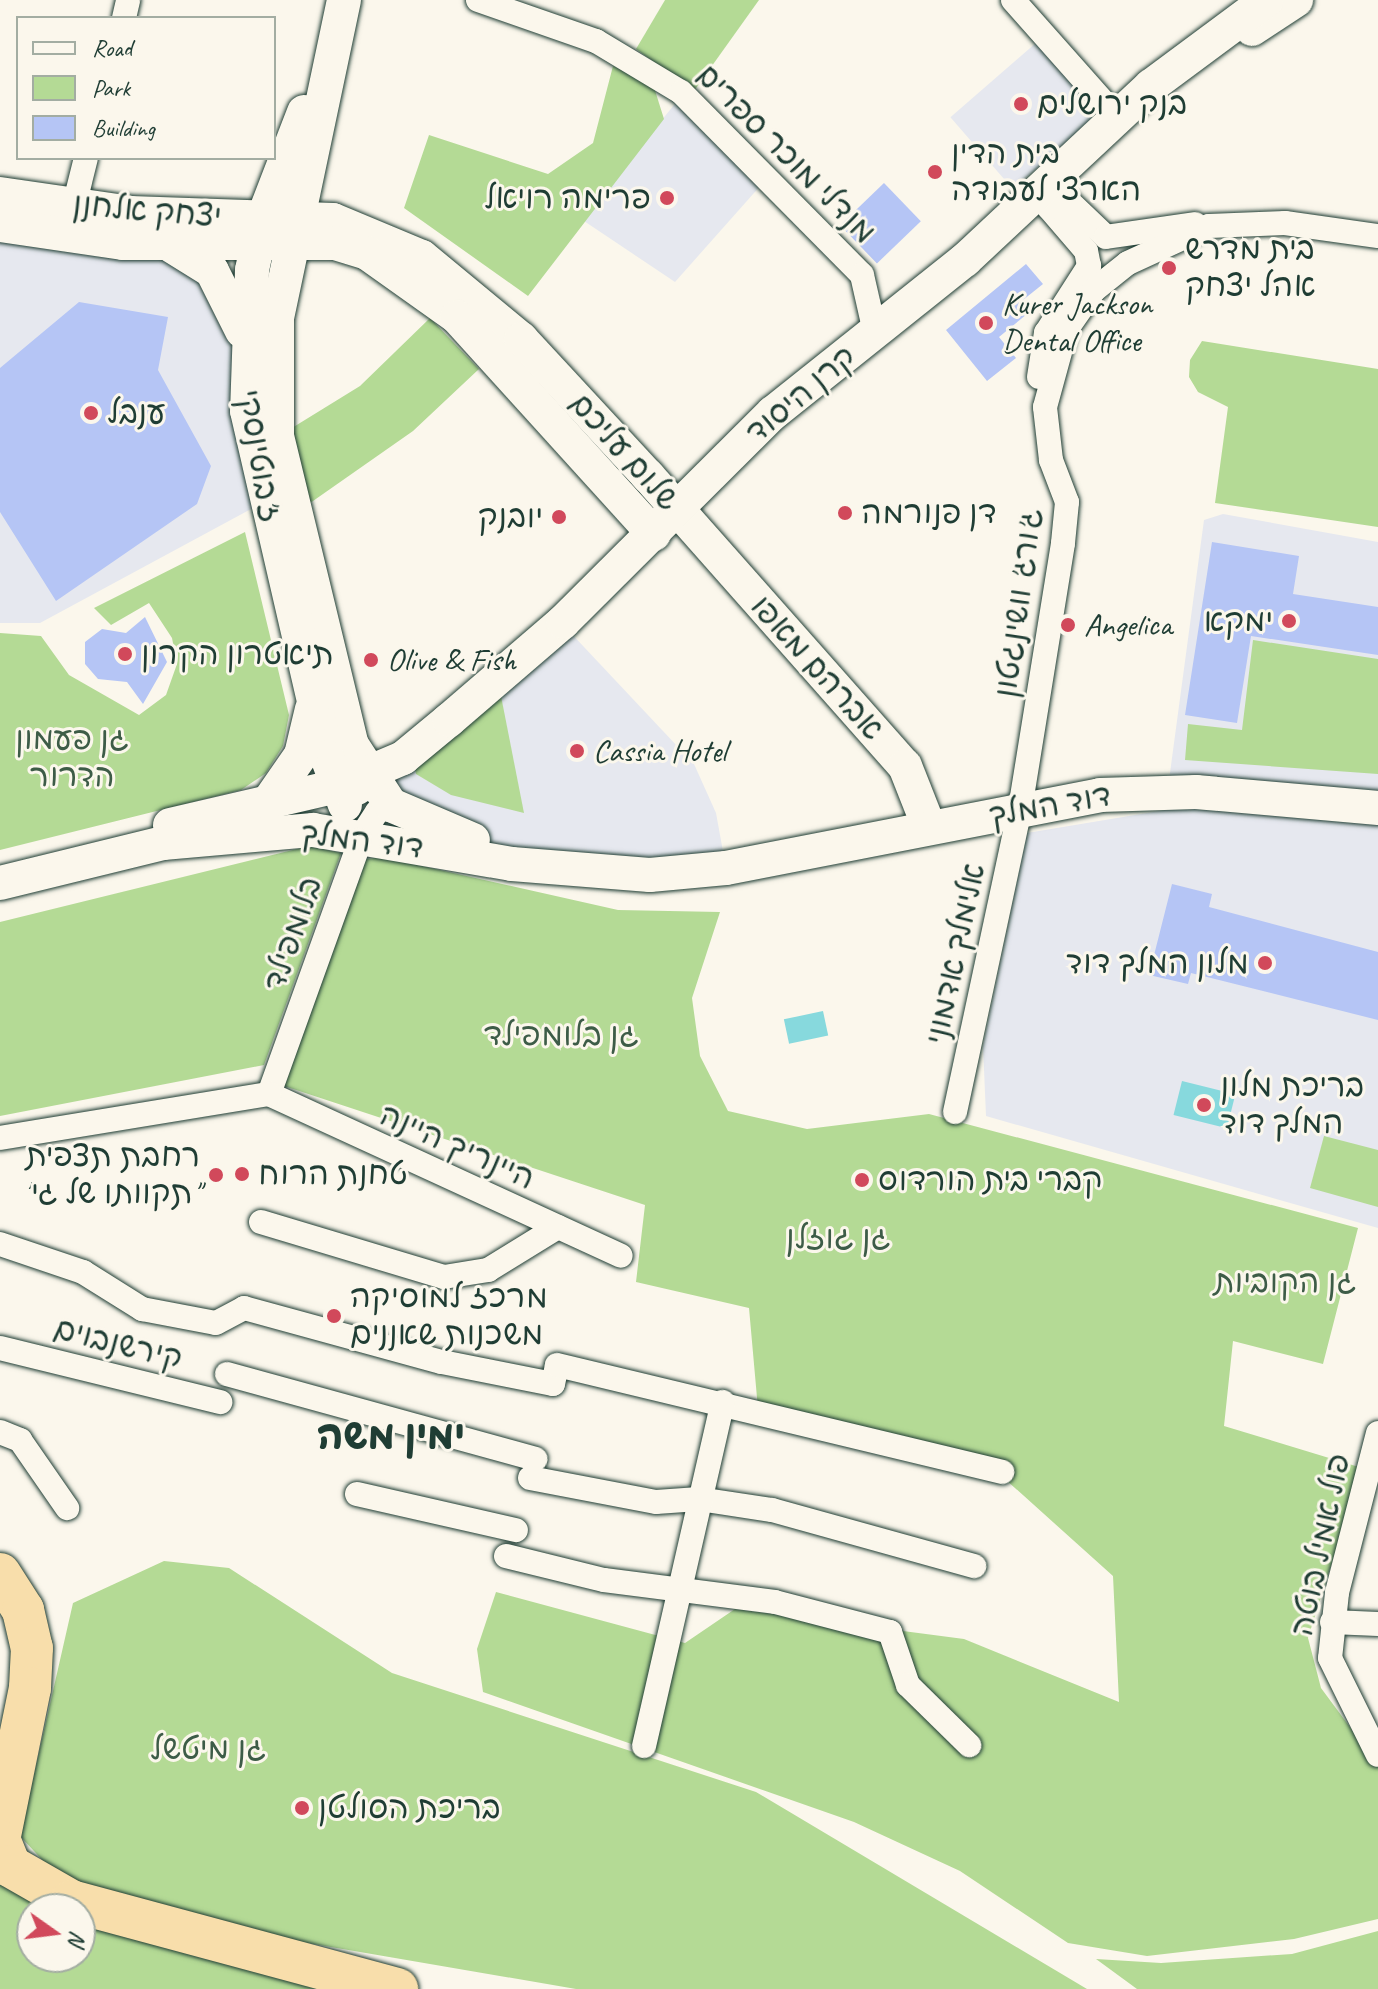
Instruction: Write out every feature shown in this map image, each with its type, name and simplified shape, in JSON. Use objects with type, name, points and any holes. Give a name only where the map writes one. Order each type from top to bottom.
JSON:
[{"type":"highway","points":[[0,1574],[23,1610],[32,1648],[30,1688],[0,1838],[16,1875],[129,1919],[397,1989]]},
{"type":"street","name":"ז'בוטינסקי","points":[[344,0],[324,77],[308,164],[277,230],[273,352],[277,436],[340,709],[368,789],[362,835]]},
{"type":"street","name":"מנדלי מוכר ספרים","points":[[478,0],[596,41],[681,92],[862,275],[875,332]]},
{"type":"street","points":[[1013,0],[1116,116]]},
{"type":"street","name":"קרן היסוד","points":[[673,521],[773,413],[1051,197],[1116,116],[1267,0]]},
{"type":"street","name":"קרן היסוד","points":[[368,789],[789,420],[1184,82],[1296,0]]},
{"type":"street","name":"ז'בוטינסקי","points":[[324,77],[300,121],[277,230],[245,342],[253,450],[312,694],[368,789]]},
{"type":"street","points":[[74,206],[86,160]]},
{"type":"street","points":[[308,164],[323,204],[351,224]]},
{"type":"street","name":"יצחק אלחנן","points":[[0,194],[277,230]]},
{"type":"street","name":"ג'ורג' וושינגטון","points":[[1051,197],[1089,226],[1114,238],[1168,223],[1209,226],[1240,221],[1378,236]]},
{"type":"street","name":"ג'ורג' וושינגטון","points":[[1020,809],[1067,502],[1051,460],[1039,374],[1046,333],[1089,266],[1086,251],[1051,197]]},
{"type":"street","name":"שלום עליכם","points":[[277,230],[351,224],[422,257],[492,312],[673,521]]},
{"type":"street","name":"יצחק אלחנן","points":[[0,225],[171,246],[277,230]]},
{"type":"street","name":"ג'ורג' וושינגטון","points":[[1045,407],[1066,330],[1094,290],[1149,251],[1209,226]]},
{"type":"street","name":"שלום עליכם","points":[[277,230],[360,250],[438,300],[673,521]]},
{"type":"street","points":[[171,246],[212,271],[245,342]]},
{"type":"street","name":"אברהם מאפו","points":[[673,521],[905,766],[929,827]]},
{"type":"street","points":[[269,801],[301,755],[312,694]]},
{"type":"street","name":"דוד המלך","points":[[0,870],[269,801],[368,789],[439,829],[511,850],[726,868]]},
{"type":"street","name":"בלומפילד","points":[[269,1094],[362,835],[377,812],[368,789]]},
{"type":"street","name":"דוד המלך","points":[[0,883],[163,843],[313,830],[362,835],[574,872],[650,875],[726,868],[1100,795],[1167,792],[1378,808]]},
{"type":"street","name":"אלימלך אדמוני","points":[[955,1112],[1020,809]]},
{"type":"street","points":[[0,1138],[269,1094]]},
{"type":"street","name":"היינריך היינה","points":[[269,1094],[621,1256]]},
{"type":"street","points":[[261,1222],[444,1277],[488,1270],[558,1227]]},
{"type":"street","points":[[0,1244],[83,1272],[142,1309],[216,1323],[244,1308],[442,1362],[553,1384],[557,1365],[723,1402],[1002,1472]]},
{"type":"street","name":"קירשנבוים","points":[[0,1348],[220,1402]]},
{"type":"street","points":[[227,1374],[533,1468],[656,1502],[699,1499],[772,1510],[974,1566]]},
{"type":"street","points":[[644,1746],[723,1402]]},
{"type":"street","points":[[0,1432],[20,1440],[67,1508]]},
{"type":"street","name":"פול אמיל בוטה","points":[[1378,1433],[1332,1622],[1330,1658],[1378,1755]]},
{"type":"street","points":[[357,1494],[516,1530]]},
{"type":"street","points":[[506,1556],[678,1591],[775,1602],[890,1632],[908,1685],[969,1745]]},
{"type":"street","points":[[1332,1622],[1378,1624]]},
{"type":"shaded area","points":[[1044,36],[1106,108],[1013,189],[950,117]]},
{"type":"shaded area","points":[[683,94],[769,176],[675,282],[581,219]]},
{"type":"shaded area","points":[[0,237],[171,246],[225,289],[264,502],[40,623],[0,623]]},
{"type":"shaded area","points":[[1223,514],[1378,542],[1378,1228],[986,1116],[983,1046],[1027,833],[1165,810],[1204,520]]},
{"type":"shaded area","points":[[568,630],[694,764],[716,813],[726,868],[606,861],[478,842],[377,790]]},
{"type":"green space","points":[[665,0],[759,0],[694,91],[636,49]]},
{"type":"green space","points":[[613,66],[653,84],[664,119],[528,296],[404,208],[429,135],[548,174],[593,143]]},
{"type":"green space","points":[[430,318],[479,369],[413,431],[303,508],[287,431],[360,386]]},
{"type":"green space","points":[[1202,341],[1378,369],[1378,527],[1215,503],[1228,407],[1198,392],[1189,377],[1190,360]]},
{"type":"green space","name":"גן פעמון הדרור","points":[[245,532],[289,715],[283,746],[266,773],[241,790],[0,850],[0,633],[41,636],[69,675],[139,715],[166,695],[177,664],[172,638],[149,603],[111,625],[94,608]]},
{"type":"green space","points":[[1253,640],[1378,659],[1378,774],[1185,760],[1188,724],[1242,730]]},
{"type":"green space","points":[[501,696],[524,813],[451,795],[416,774],[415,768]]},
{"type":"green space","points":[[309,846],[341,853],[264,1065],[0,1116],[0,922]]},
{"type":"green space","points":[[382,857],[618,910],[720,912],[692,998],[700,1056],[728,1111],[807,1129],[929,1114],[1358,1228],[1323,1364],[1233,1341],[1224,1426],[1362,1468],[1308,1638],[1321,1688],[1378,1765],[1378,1919],[1294,1939],[1147,1956],[1068,1943],[960,1871],[854,1822],[483,1692],[477,1649],[496,1592],[685,1643],[735,1609],[964,1639],[1119,1702],[1113,1576],[985,1461],[758,1409],[749,1308],[636,1282],[645,1205],[281,1085],[361,860]]},
{"type":"green space","points":[[1324,1136],[1378,1150],[1378,1207],[1310,1188]]},
{"type":"green space","name":"גן מיטשל","points":[[164,1561],[229,1568],[392,1673],[756,1792],[1087,1989],[576,1989],[296,1941],[61,1880],[20,1836],[73,1603]]},
{"type":"green space","points":[[0,1868],[32,1893],[16,1893],[16,1973],[96,1973],[96,1921],[338,1989],[0,1989]]},
{"type":"green space","points":[[1378,1931],[1378,1989],[1137,1989],[1096,1959],[1161,1963],[1292,1954]]},
{"type":"water","points":[[823,1011],[828,1035],[789,1044],[784,1019]]},
{"type":"water","name":"בריכת מלון המלך דוד","points":[[1182,1081],[1235,1094],[1227,1128],[1174,1115]]},
{"type":"building","points":[[884,183],[921,221],[877,263],[840,225]]},
{"type":"building","name":"Kurer Jackson Dental Office","points":[[1026,264],[1043,284],[1023,300],[1032,310],[999,337],[1016,358],[987,381],[946,330]]},
{"type":"building","name":"ענבל","points":[[79,302],[168,317],[158,370],[211,466],[197,504],[56,601],[0,512],[0,368]]},
{"type":"building","name":"ימקא","points":[[1212,542],[1299,556],[1293,594],[1378,607],[1378,655],[1251,636],[1237,723],[1185,715]]},
{"type":"building","name":"תיאטרון הקרון","points":[[145,617],[167,662],[143,704],[127,682],[98,679],[85,664],[85,642],[102,629],[126,633]]},
{"type":"building","name":"מלון המלך דוד","points":[[1172,884],[1212,894],[1209,907],[1378,952],[1378,1020],[1191,973],[1188,984],[1149,975]]},
{"type":"place","name":"בנק ירושלים","points":[[1021,104]]},
{"type":"place","name":"בית הדין הארצי לעבודה","points":[[935,172]]},
{"type":"place","name":"פרימה רויאל","points":[[667,198]]},
{"type":"place","name":"בית מדרש אהל יצחק","points":[[1169,268]]},
{"type":"place","name":"Kurer Jackson Dental Office","points":[[986,323]]},
{"type":"place","name":"ענבל","points":[[91,413]]},
{"type":"place","name":"דן פנורמה","points":[[845,513]]},
{"type":"place","name":"יובנק","points":[[559,517]]},
{"type":"place","name":"ימקא","points":[[1289,621]]},
{"type":"place","name":"Angelica","points":[[1068,625]]},
{"type":"place","name":"תיאטרון הקרון","points":[[125,654]]},
{"type":"place","name":"Olive & Fish","points":[[371,660]]},
{"type":"place","name":"Cassia Hotel","points":[[577,751]]},
{"type":"place","name":"מלון המלך דוד","points":[[1265,963]]},
{"type":"place","name":"בריכת מלון המלך דוד","points":[[1204,1105]]},
{"type":"place","name":"טחנת הרוח","points":[[242,1174]]},
{"type":"place","name":"רחבת תצפית \"תקוותו של גי\"","points":[[216,1175]]},
{"type":"place","name":"קברי בית הורדוס","points":[[862,1180]]},
{"type":"place","name":"מרכז למוסיקה משכנות שאננים","points":[[334,1316]]},
{"type":"place","name":"בריכת הסולטן","points":[[302,1808]]},
{"type":"district","name":"ימין משה","points":[[391,1435]]},
{"type":"park label","name":"גן בלומפילד","points":[[561,1035]]},
{"type":"park label","name":"גן גוזלן","points":[[838,1238]]},
{"type":"park label","name":"גן הקוביות","points":[[1285,1282]]}]
